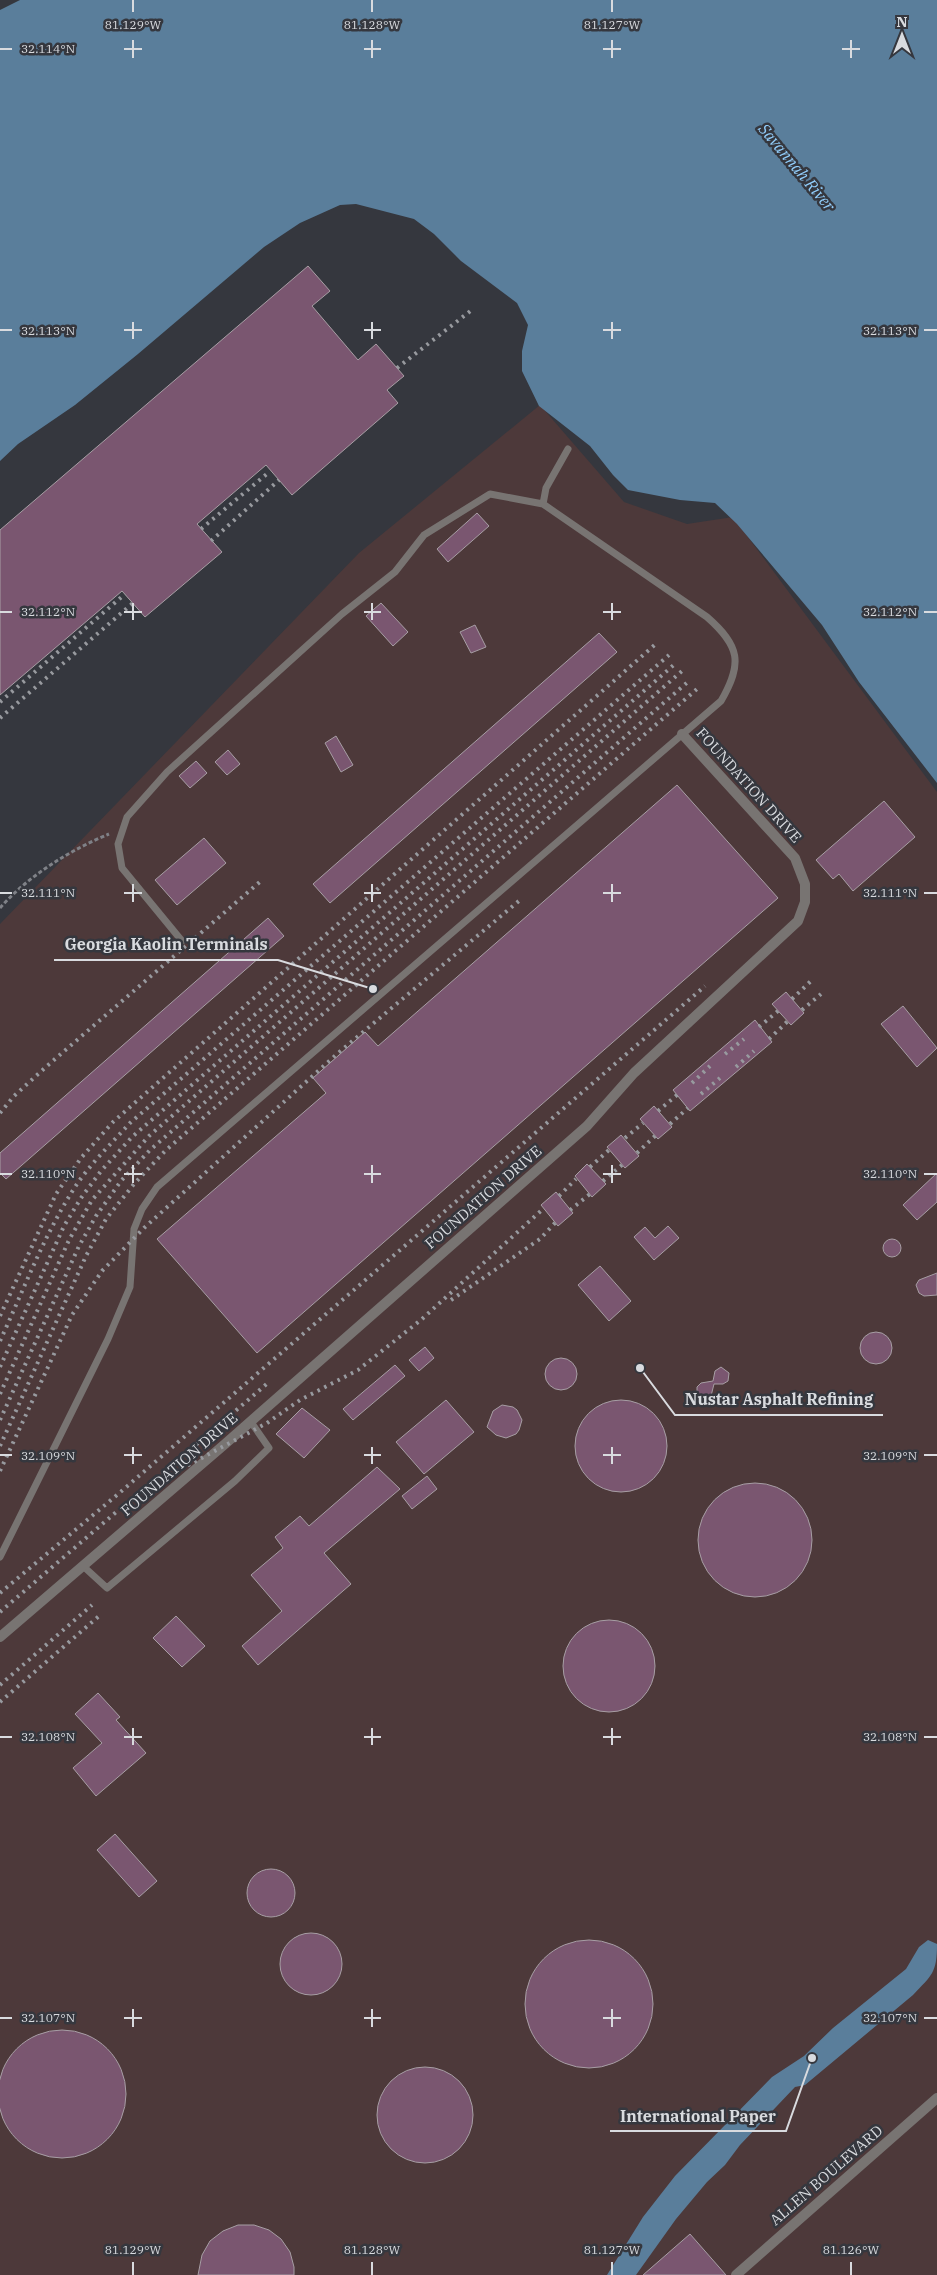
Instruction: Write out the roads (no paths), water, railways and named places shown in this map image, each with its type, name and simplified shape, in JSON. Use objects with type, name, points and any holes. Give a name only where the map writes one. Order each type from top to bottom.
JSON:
[{"type":"street","name":"FOUNDATION DRIVE","points":[[0,1637],[251,1422],[587,1126],[634,1073],[798,921],[805,902],[805,884],[795,858],[682,734]]},
{"type":"street","name":"ALLEN BOULEVARD","points":[[736,2275],[937,2098]]},
{"type":"lane","points":[[543,504],[546,488],[568,449]]},
{"type":"lane","points":[[0,1557],[108,1339],[130,1287],[134,1229],[142,1209],[157,1187],[720,701],[732,682],[735,666],[734,649],[726,634],[707,617],[543,504],[490,494],[424,535],[396,572],[342,614],[167,772],[127,818],[118,844],[122,868],[182,942]]},
{"type":"lane","points":[[83,1566],[107,1588],[235,1481],[269,1448],[251,1422]]},
{"type":"water","name":"Savannah River","points":[[20,0],[937,0],[937,783],[859,682],[822,625],[737,524],[715,503],[680,500],[628,490],[613,475],[590,446],[539,406],[522,371],[522,351],[528,325],[517,303],[461,261],[434,234],[414,219],[356,204],[340,205],[300,223],[264,247],[138,354],[75,405],[18,444],[0,461],[0,10]]},
{"type":"water","points":[[928,1940],[937,1944],[936,1961],[929,1978],[913,1995],[805,2085],[795,2087],[740,2145],[725,2165],[707,2182],[676,2219],[636,2275],[607,2275],[643,2217],[675,2176],[772,2077],[804,2056],[833,2028],[906,1969],[919,1947]]},
{"type":"railway","points":[[397,368],[473,309]]},
{"type":"railway","points":[[201,529],[268,473]]},
{"type":"railway","points":[[211,541],[279,480]]},
{"type":"railway","points":[[0,702],[125,594]]},
{"type":"railway","points":[[0,718],[133,603]]},
{"type":"railway","points":[[0,1316],[56,1194],[81,1158],[113,1122],[658,642]]},
{"type":"railway","points":[[0,1341],[44,1243],[64,1205],[87,1170],[130,1123],[669,655]]},
{"type":"railway","points":[[0,1367],[64,1226],[81,1198],[101,1171],[132,1137],[676,663]]},
{"type":"railway","points":[[0,1394],[69,1240],[92,1200],[149,1136],[682,671]]},
{"type":"railway","points":[[0,1420],[79,1246],[96,1216],[121,1181],[150,1150],[690,680]]},
{"type":"railway","points":[[0,1446],[86,1256],[106,1219],[134,1184],[165,1151],[697,689]]},
{"type":"railway","points":[[0,1113],[14,1096],[47,1066],[262,880]]},
{"type":"railway","points":[[0,1471],[72,1315],[102,1271],[144,1228],[337,1054],[520,900]]},
{"type":"railway","points":[[792,999],[811,981]]},
{"type":"railway","points":[[0,1593],[117,1495],[705,986]]},
{"type":"railway","points":[[802,1010],[821,994]]},
{"type":"railway","points":[[759,1027],[778,1011]]},
{"type":"railway","points":[[769,1039],[788,1021]]},
{"type":"railway","points":[[725,1054],[744,1039]]},
{"type":"railway","points":[[736,1067],[754,1051]]},
{"type":"railway","points":[[692,1083],[710,1066]]},
{"type":"railway","points":[[701,1094],[720,1078]]},
{"type":"railway","points":[[658,1111],[677,1095]]},
{"type":"railway","points":[[670,1124],[688,1108]]},
{"type":"railway","points":[[625,1138],[643,1123]]},
{"type":"railway","points":[[637,1153],[655,1136]]},
{"type":"railway","points":[[590,1167],[609,1150]]},
{"type":"railway","points":[[603,1181],[622,1165]]},
{"type":"railway","points":[[559,1196],[576,1179]]},
{"type":"railway","points":[[570,1210],[590,1194]]},
{"type":"railway","points":[[124,1505],[168,1476],[267,1423],[300,1400],[358,1370],[422,1319],[544,1208]]},
{"type":"railway","points":[[451,1300],[540,1239],[556,1222]]},
{"type":"railway","points":[[162,1474],[269,1382]]},
{"type":"railway","points":[[0,1612],[129,1501]]},
{"type":"railway","points":[[0,1685],[92,1605]]},
{"type":"railway","points":[[0,1702],[99,1616]]},
{"type":"place","name":"Georgia Kaolin Terminals","points":[[373,989]]},
{"type":"place","name":"Nustar Asphalt Refining","points":[[640,1368]]},
{"type":"place","name":"International Paper","points":[[812,2058]]}]
